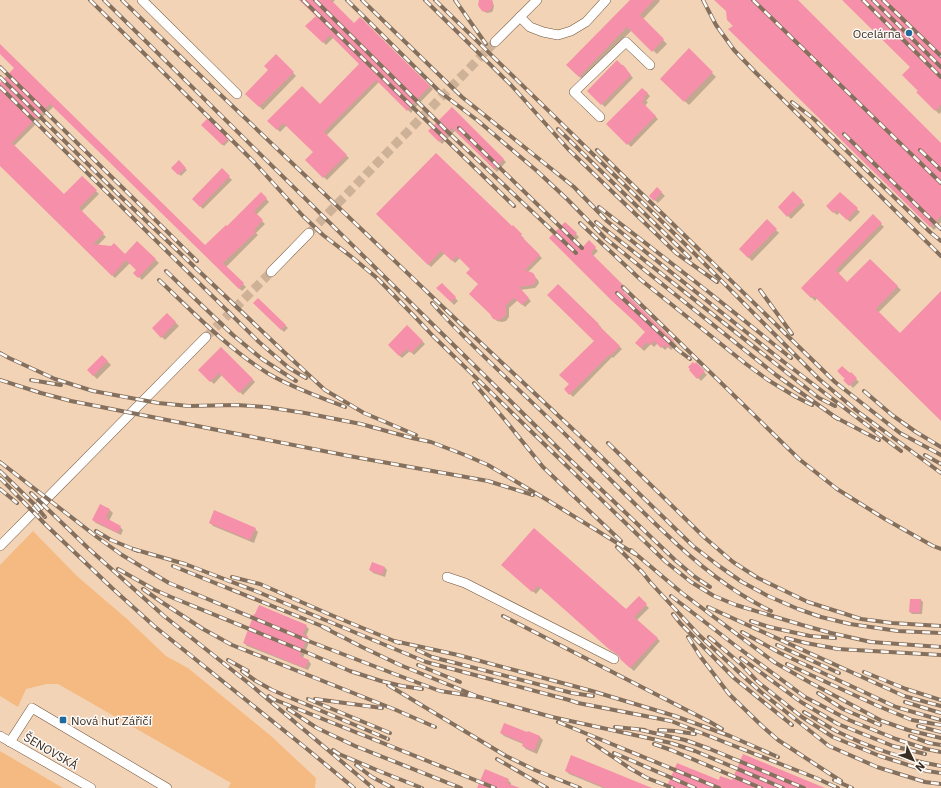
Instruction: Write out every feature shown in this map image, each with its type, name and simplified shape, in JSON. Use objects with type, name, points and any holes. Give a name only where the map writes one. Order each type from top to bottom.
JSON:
[{"type":"street","points":[[142,0],[237,94]]},
{"type":"street","points":[[495,42],[537,0]]},
{"type":"street","points":[[520,17],[530,27],[543,32],[558,35],[571,31],[586,22],[606,0]]},
{"type":"street","points":[[600,117],[574,92],[626,42],[650,65]]},
{"type":"street","points":[[271,272],[309,233]]},
{"type":"street","points":[[0,546],[206,337]]},
{"type":"street","points":[[447,577],[465,583],[614,659]]},
{"type":"street","points":[[10,742],[32,708],[167,788]]},
{"type":"street","name":"ŠENOVSKÁ","points":[[0,736],[91,788]]},
{"type":"shaded area","points":[[33,531],[78,577],[126,618],[166,656],[188,668],[271,736],[316,778],[315,788],[228,788],[231,783],[58,684],[47,684],[26,689],[18,707],[0,696],[0,565]]},
{"type":"shaded area","points":[[0,751],[63,788],[0,788]]},
{"type":"building","points":[[299,0],[331,0],[354,23],[360,17],[430,86],[407,111],[376,80],[324,132],[347,155],[323,178],[305,160],[313,152],[283,123],[277,130],[267,121],[302,86],[320,104],[359,64],[330,35],[323,43],[305,26],[316,16]]},
{"type":"building","points":[[479,0],[492,0],[492,8],[486,12],[482,11],[478,5]]},
{"type":"building","points":[[630,0],[654,0],[640,15],[664,39],[652,52],[627,27],[579,77],[566,65]]},
{"type":"building","points":[[714,0],[798,0],[941,143],[941,216],[930,227],[728,29],[733,26],[727,20],[726,11]]},
{"type":"building","name":"Ocelárna","points":[[842,0],[941,0],[941,105],[935,111],[902,75],[910,67]]},
{"type":"building","points":[[0,44],[205,245],[226,225],[227,226],[261,192],[267,198],[254,211],[263,220],[254,230],[256,232],[223,263],[244,283],[239,289],[50,104],[12,143],[64,194],[82,176],[97,190],[79,208],[104,233],[93,244],[111,246],[114,243],[125,254],[137,241],[156,259],[138,278],[133,273],[136,270],[126,260],[112,276],[0,166],[0,83],[14,68],[0,54]]},
{"type":"building","points":[[689,48],[713,72],[684,102],[660,79]]},
{"type":"building","points":[[276,54],[294,72],[259,107],[245,94],[268,70],[264,66]]},
{"type":"building","points":[[617,60],[631,75],[601,105],[587,91]]},
{"type":"building","points":[[642,88],[648,93],[642,102],[656,116],[627,145],[606,124]]},
{"type":"building","points":[[452,107],[504,159],[494,169],[452,128],[439,142],[428,131]]},
{"type":"building","points":[[208,118],[228,139],[222,145],[201,125]]},
{"type":"building","points":[[436,153],[512,226],[513,225],[522,234],[521,236],[540,255],[525,270],[533,273],[536,279],[535,283],[532,285],[519,287],[529,298],[522,305],[514,298],[506,305],[506,314],[503,318],[498,320],[493,319],[490,314],[469,294],[478,284],[466,273],[470,269],[457,256],[452,261],[441,251],[428,265],[376,214]]},
{"type":"building","points":[[179,160],[186,168],[178,175],[171,168]]},
{"type":"building","points":[[222,168],[230,176],[200,207],[192,199]]},
{"type":"building","points":[[657,187],[662,192],[654,201],[649,196]]},
{"type":"building","points":[[793,191],[803,201],[787,217],[778,207]]},
{"type":"building","points":[[840,192],[858,208],[847,220],[836,210],[833,213],[826,206]]},
{"type":"building","points":[[873,214],[882,223],[836,270],[847,282],[870,259],[898,286],[876,309],[900,333],[941,291],[941,421],[814,296],[811,298],[801,288]]},
{"type":"building","points":[[767,219],[777,229],[748,258],[739,249]]},
{"type":"building","points":[[565,222],[577,233],[571,239],[581,249],[589,240],[596,247],[591,253],[624,286],[621,289],[674,341],[668,348],[665,345],[661,348],[654,341],[651,345],[647,342],[641,348],[635,343],[645,332],[549,238]]},
{"type":"building","points":[[442,283],[456,297],[451,302],[436,288]]},
{"type":"building","points":[[558,284],[620,346],[569,395],[564,389],[569,384],[559,375],[594,341],[547,295]]},
{"type":"building","points":[[258,298],[286,325],[281,330],[253,303]]},
{"type":"building","points":[[167,313],[176,322],[161,338],[152,328]]},
{"type":"building","points":[[407,325],[423,341],[411,353],[407,349],[399,356],[388,345]]},
{"type":"building","points":[[221,347],[253,379],[239,393],[219,373],[210,382],[198,370]]},
{"type":"building","points":[[102,355],[108,361],[93,376],[87,370]]},
{"type":"building","points":[[693,362],[695,364],[696,362],[705,371],[697,379],[688,367]]},
{"type":"building","points":[[842,366],[857,378],[849,386],[843,380],[845,379],[837,371]]},
{"type":"building","points":[[100,504],[110,509],[106,518],[121,526],[118,533],[92,520]]},
{"type":"building","points":[[214,510],[256,528],[250,540],[209,523]]},
{"type":"building","points":[[534,528],[626,609],[639,596],[647,604],[634,617],[658,638],[630,668],[620,659],[617,654],[610,650],[538,586],[532,592],[501,565]]},
{"type":"building","points":[[372,562],[385,567],[382,575],[369,570]]},
{"type":"building","points":[[910,599],[921,599],[920,613],[909,612]]},
{"type":"building","points":[[259,605],[307,625],[303,634],[308,636],[300,656],[309,660],[305,668],[243,643]]},
{"type":"building","points":[[504,723],[540,736],[534,751],[522,746],[523,743],[500,733]]},
{"type":"building","points":[[743,754],[825,788],[666,788],[677,763],[719,780],[720,776],[732,780]]},
{"type":"building","points":[[571,755],[652,788],[606,788],[565,771]]},
{"type":"building","points":[[485,769],[509,779],[507,783],[520,788],[477,788]]},
{"type":"tunnel","points":[[309,233],[495,42]]},
{"type":"tunnel","points":[[206,337],[271,272]]},
{"type":"railway","points":[[90,0],[254,162],[303,216],[323,235],[377,278],[433,336],[642,539],[666,562],[691,582],[714,596],[736,605],[831,633],[871,642],[941,647]]},
{"type":"railway","points":[[104,0],[560,450],[675,560],[695,577],[710,587]]},
{"type":"railway","points":[[122,0],[579,435],[693,546],[742,582],[768,596],[798,609],[821,617],[850,624],[898,631],[941,633]]},
{"type":"railway","points":[[303,0],[514,206]]},
{"type":"railway","points":[[315,0],[448,132],[576,253]]},
{"type":"railway","points":[[347,0],[440,92],[477,120],[537,171],[605,238],[776,375],[838,419]]},
{"type":"railway","points":[[362,0],[462,97],[574,187],[607,221],[780,359],[901,451]]},
{"type":"railway","points":[[425,0],[511,85],[568,149],[676,253],[717,282]]},
{"type":"railway","points":[[435,0],[685,244],[819,379],[857,411],[941,473]]},
{"type":"railway","points":[[455,0],[486,44]]},
{"type":"railway","points":[[703,0],[716,25],[734,50],[941,256]]},
{"type":"railway","points":[[753,0],[941,183]]},
{"type":"railway","points":[[863,0],[941,77]]},
{"type":"railway","points":[[873,0],[941,67]]},
{"type":"railway","points":[[883,0],[941,56]]},
{"type":"railway","points":[[0,67],[197,261]]},
{"type":"railway","points":[[0,77],[120,196],[325,390],[364,413],[416,435]]},
{"type":"railway","points":[[0,87],[259,342],[289,368],[306,378]]},
{"type":"railway","points":[[792,102],[814,119],[941,241]]},
{"type":"railway","points":[[459,128],[582,248]]},
{"type":"railway","points":[[558,129],[690,258]]},
{"type":"railway","points":[[844,134],[941,229]]},
{"type":"railway","points":[[597,150],[835,382],[900,433],[941,455]]},
{"type":"railway","points":[[920,150],[941,170]]},
{"type":"railway","points":[[599,207],[791,358]]},
{"type":"railway","points":[[596,222],[819,398],[835,406]]},
{"type":"railway","points":[[580,223],[641,280],[746,364],[768,380],[812,405]]},
{"type":"railway","points":[[166,271],[233,335],[262,359],[296,381]]},
{"type":"railway","points":[[159,280],[225,342],[254,364],[287,384],[345,407]]},
{"type":"railway","points":[[623,287],[799,459],[837,489],[885,519],[941,549]]},
{"type":"railway","points":[[760,290],[792,334]]},
{"type":"railway","points":[[617,293],[678,350],[690,359]]},
{"type":"railway","points":[[432,303],[676,544],[701,566],[728,586],[771,611]]},
{"type":"railway","points":[[0,353],[55,379],[93,391],[158,403],[189,406],[236,405],[266,407],[361,424],[431,442],[488,465],[635,554]]},
{"type":"railway","points":[[0,380],[71,401],[349,456],[488,481],[533,495]]},
{"type":"railway","points":[[31,380],[61,385]]},
{"type":"railway","points":[[474,383],[543,467],[621,541]]},
{"type":"railway","points":[[864,391],[892,415],[941,447]]},
{"type":"railway","points":[[833,416],[879,440]]},
{"type":"railway","points":[[608,443],[704,537],[733,562],[758,578],[808,602],[861,619],[892,623],[941,626]]},
{"type":"railway","points":[[925,455],[941,464]]},
{"type":"railway","points":[[0,462],[122,555],[169,583],[311,642],[440,691],[479,697]]},
{"type":"railway","points":[[0,471],[35,505],[45,517]]},
{"type":"railway","points":[[0,478],[47,526],[154,626],[354,788]]},
{"type":"railway","points":[[0,489],[17,503]]},
{"type":"railway","points":[[31,493],[88,548],[164,616],[251,685],[373,788]]},
{"type":"railway","points":[[96,531],[111,540],[138,551]]},
{"type":"railway","points":[[617,547],[643,573],[699,635],[761,692],[829,746],[877,767],[925,782],[941,784]]},
{"type":"railway","points":[[133,549],[185,564],[258,592],[426,662],[578,703],[671,721],[838,788]]},
{"type":"railway","points":[[631,550],[682,593],[774,662],[882,721],[908,730],[941,738]]},
{"type":"railway","points":[[173,566],[329,629]]},
{"type":"railway","points":[[118,569],[155,590],[350,671],[381,681],[422,689]]},
{"type":"railway","points":[[232,577],[260,584],[399,643]]},
{"type":"railway","points":[[143,589],[203,629],[232,645],[435,727]]},
{"type":"railway","points":[[671,596],[805,697],[849,720],[896,739],[926,749],[941,752]]},
{"type":"railway","points":[[708,607],[904,696],[941,706]]},
{"type":"railway","points":[[673,614],[734,678],[792,725]]},
{"type":"railway","points":[[503,616],[722,729]]},
{"type":"railway","points":[[751,621],[769,627],[810,636],[835,638]]},
{"type":"railway","points":[[323,627],[400,665],[479,697],[552,717],[671,743],[695,751],[783,788]]},
{"type":"railway","points":[[742,632],[780,653],[896,707],[941,720]]},
{"type":"railway","points":[[688,637],[700,656],[729,694],[762,726],[778,740],[841,781]]},
{"type":"railway","points":[[709,637],[741,664],[758,682],[802,717],[833,737],[880,756],[927,771],[941,773]]},
{"type":"railway","points":[[786,638],[838,649],[941,655]]},
{"type":"railway","points":[[394,641],[458,655],[592,691],[675,716],[730,736],[778,757]]},
{"type":"railway","points":[[777,645],[839,673]]},
{"type":"railway","points":[[417,650],[432,657],[572,693],[593,696]]},
{"type":"railway","points":[[741,658],[801,702],[838,724],[893,746],[925,754]]},
{"type":"railway","points":[[228,660],[248,671]]},
{"type":"railway","points":[[787,664],[912,720],[941,725]]},
{"type":"railway","points":[[418,665],[460,682]]},
{"type":"railway","points":[[242,671],[272,690],[388,739]]},
{"type":"railway","points":[[864,672],[906,689],[941,700]]},
{"type":"railway","points":[[388,685],[506,756],[535,770],[580,788]]},
{"type":"railway","points":[[818,693],[843,709],[880,725]]},
{"type":"railway","points":[[269,696],[273,699],[495,788]]},
{"type":"railway","points":[[308,699],[390,733]]},
{"type":"railway","points":[[315,699],[382,708]]},
{"type":"railway","points":[[905,702],[941,713]]},
{"type":"railway","points":[[288,709],[317,728],[355,746],[461,788]]},
{"type":"railway","points":[[804,712],[836,731],[861,742],[901,757],[941,766]]},
{"type":"railway","points":[[558,722],[719,788]]},
{"type":"railway","points":[[918,726],[941,732]]},
{"type":"railway","points":[[615,727],[645,730]]},
{"type":"railway","points":[[641,730],[685,740],[804,788]]},
{"type":"railway","points":[[659,730],[695,734]]},
{"type":"railway","points":[[910,736],[929,743],[941,745]]},
{"type":"railway","points":[[588,740],[631,769],[647,778],[673,788]]},
{"type":"railway","points":[[654,744],[761,788]]},
{"type":"railway","points":[[333,750],[339,754],[422,788]]},
{"type":"railway","points":[[614,753],[695,788]]},
{"type":"railway","points":[[497,759],[547,788]]},
{"type":"railway","points":[[356,765],[372,777],[393,788]]},
{"type":"railway","points":[[834,780],[852,788]]},
{"type":"place","name":"Ocelárna","points":[[909,33]]},
{"type":"place","name":"Nová huť Zářičí","points":[[63,720]]}]
